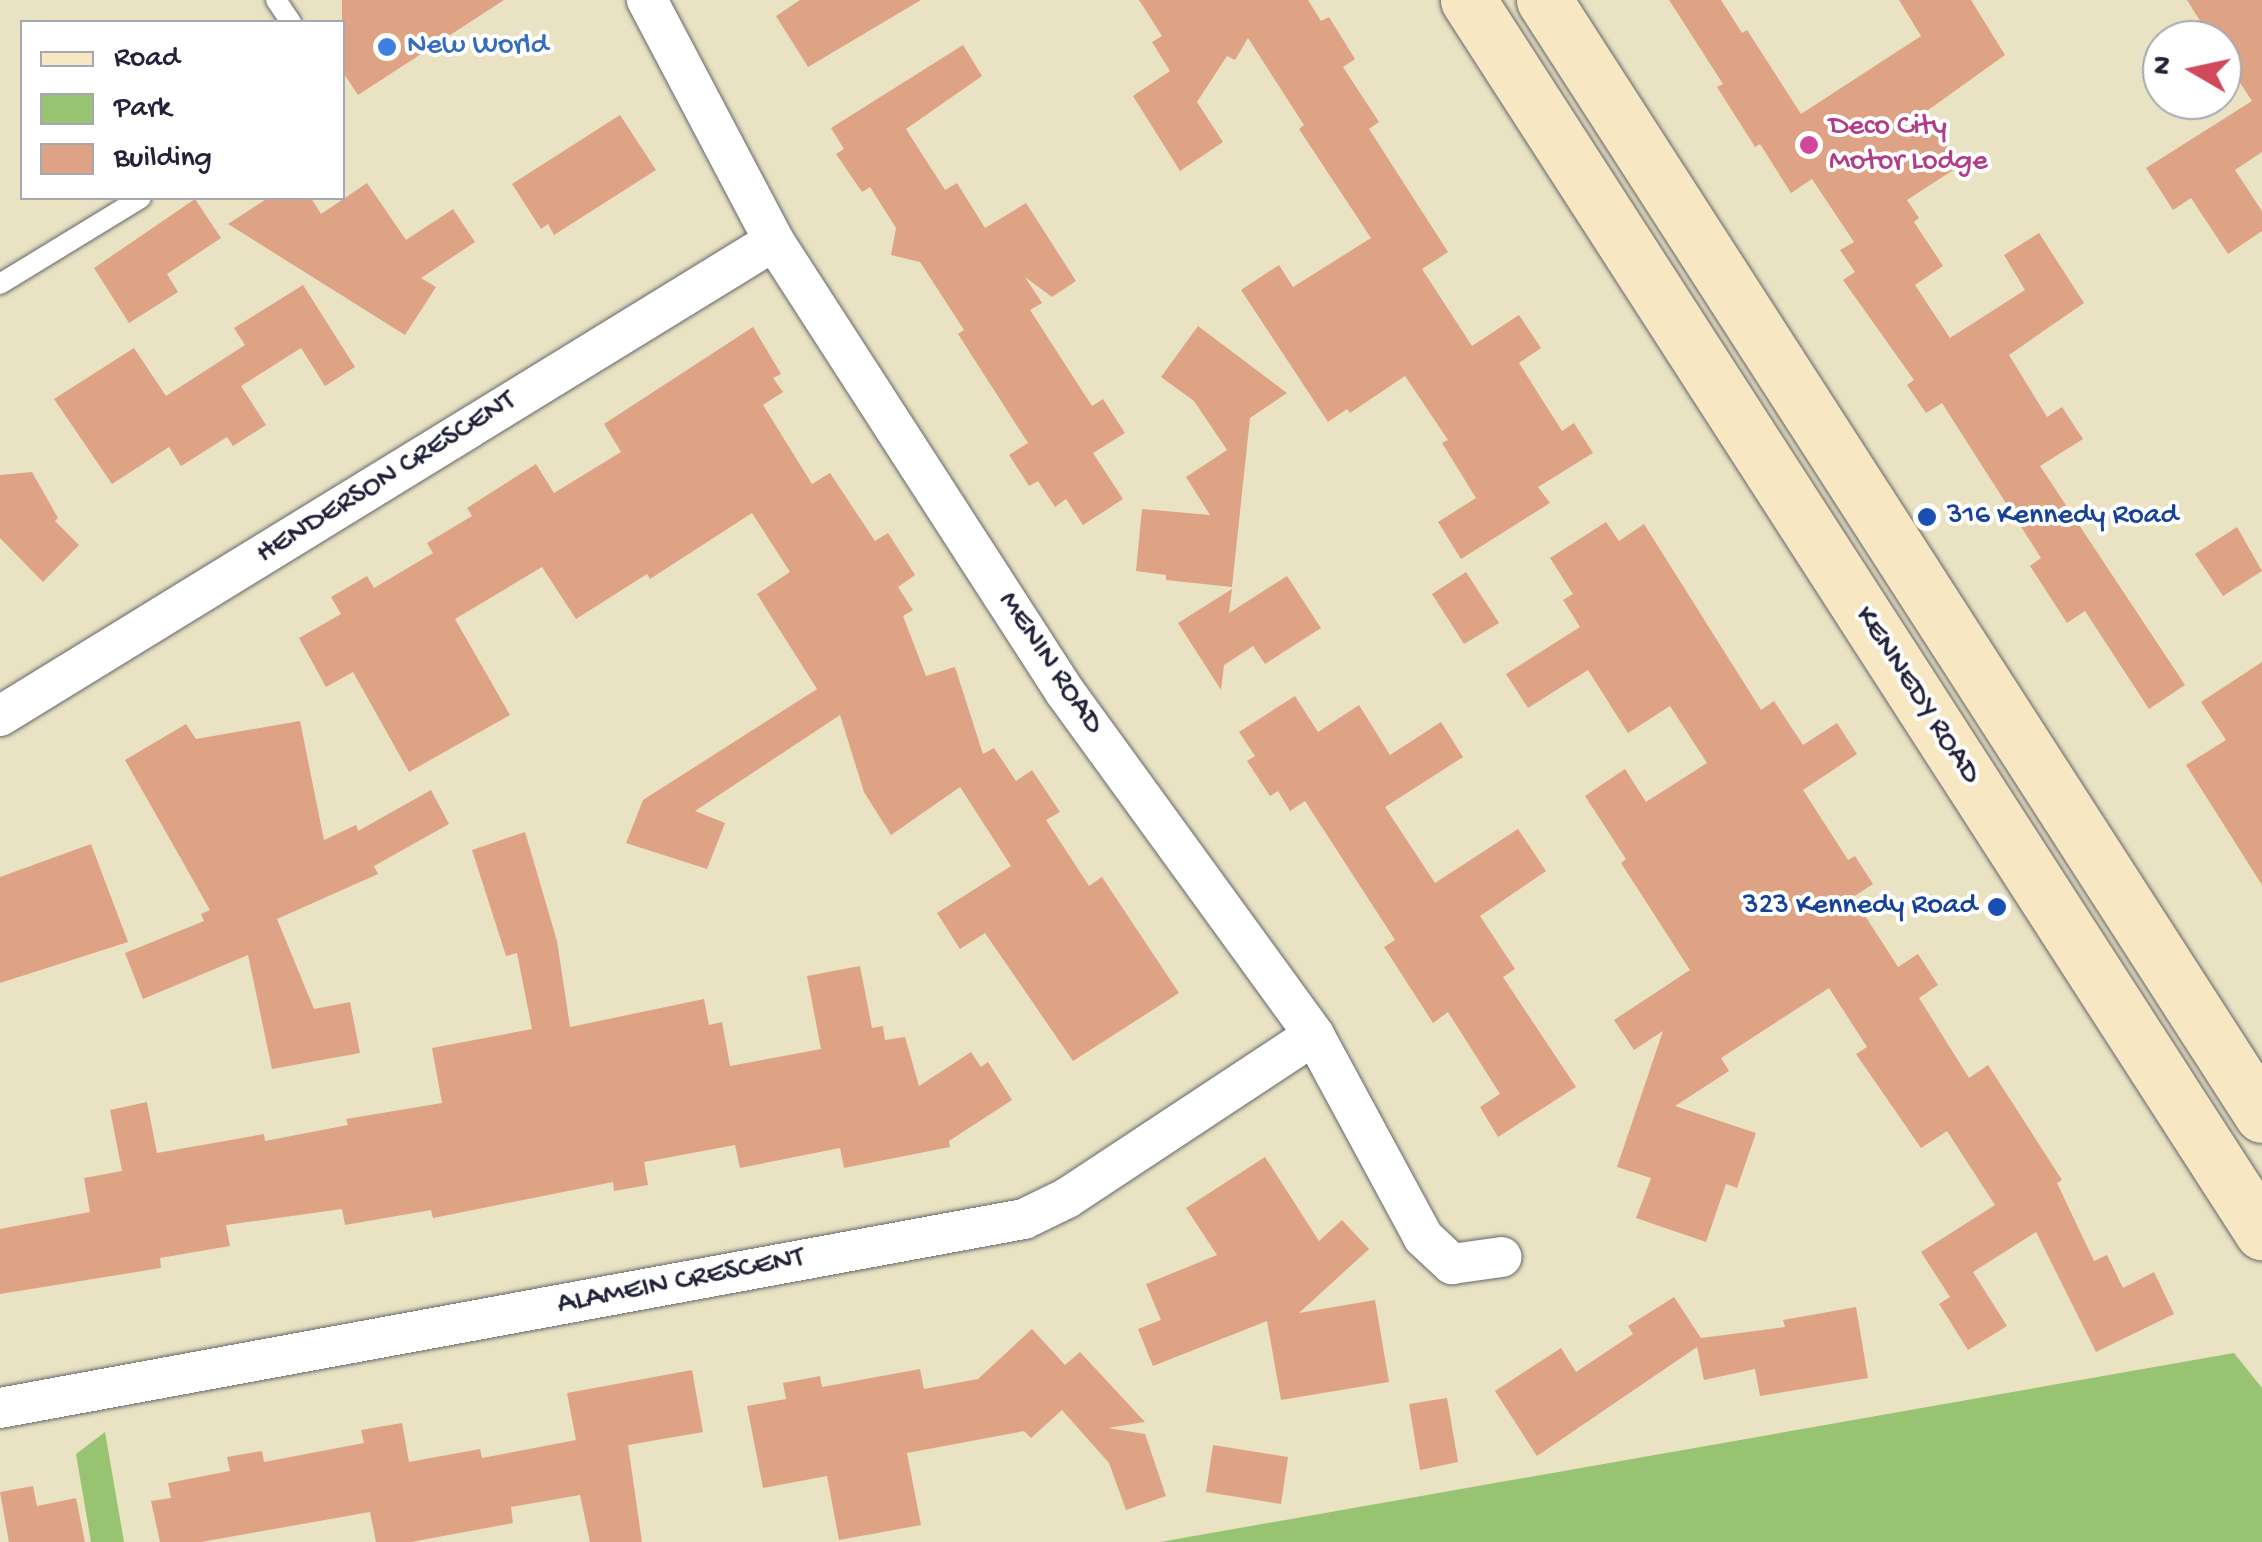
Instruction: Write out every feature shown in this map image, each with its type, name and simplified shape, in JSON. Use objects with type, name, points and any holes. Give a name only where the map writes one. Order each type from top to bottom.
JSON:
[{"type":"main road","name":"KENNEDY ROAD","points":[[1468,0],[2262,1232]]},
{"type":"main road","points":[[1544,0],[2262,1115]]},
{"type":"main road","points":[[1570,160],[1624,123]]},
{"type":"street","name":"MENIN ROAD","points":[[647,0],[774,241],[1065,692],[1314,1035],[1423,1238],[1452,1264],[1502,1257]]},
{"type":"street","name":"HENDERSON CRESCENT","points":[[0,716],[774,241]]},
{"type":"street","name":"ALAMEIN CRESCENT","points":[[0,1408],[1024,1219],[1067,1198],[1314,1035]]},
{"type":"lane","points":[[0,284],[138,200]]},
{"type":"green space","points":[[2234,1353],[2262,1388],[2262,1542],[1160,1542]]},
{"type":"green space","points":[[105,1432],[124,1542],[91,1542],[76,1454]]},
{"type":"building","name":"New World","points":[[342,0],[504,0],[358,95],[345,76]]},
{"type":"building","points":[[800,0],[921,0],[808,67],[776,16]]},
{"type":"building","points":[[1139,0],[1308,0],[1321,21],[1329,17],[1355,59],[1343,67],[1379,122],[1369,129],[1448,252],[1422,269],[1472,346],[1519,315],[1541,348],[1519,363],[1562,431],[1574,423],[1593,453],[1538,487],[1550,503],[1461,559],[1438,522],[1476,498],[1442,443],[1448,440],[1405,376],[1350,413],[1347,409],[1328,422],[1241,290],[1279,265],[1293,287],[1371,238],[1299,129],[1304,125],[1248,38],[1235,60],[1227,56],[1197,102],[1223,142],[1180,171],[1133,96],[1170,71],[1152,42],[1162,36]]},
{"type":"building","points":[[1669,0],[1721,0],[1742,33],[1747,30],[1801,114],[1921,36],[1899,0],[1971,0],[2005,55],[1924,113],[1961,165],[1907,200],[1919,218],[1914,222],[1943,266],[1915,285],[1950,338],[2025,290],[2004,255],[2039,233],[2084,303],[2009,355],[2047,417],[2062,407],[2083,439],[2040,466],[2185,685],[2149,709],[2085,611],[2067,623],[2030,566],[2041,558],[1942,403],[1926,413],[1907,385],[1914,380],[1843,280],[1855,272],[1840,250],[1854,242],[1812,179],[1791,193],[1760,144],[1755,147],[1717,87],[1723,84]]},
{"type":"building","points":[[2187,0],[2262,0],[2262,152],[2235,170],[2262,211],[2262,231],[2228,254],[2191,198],[2173,210],[2146,168],[2222,120],[2242,120],[2242,107],[2252,101],[2242,86],[2242,20],[2200,20]]},
{"type":"building","points":[[963,45],[982,76],[906,129],[945,190],[957,183],[985,228],[1026,203],[1076,281],[1052,297],[1025,277],[1042,303],[1030,310],[1092,406],[1103,399],[1125,433],[1093,453],[1123,499],[1083,525],[1066,499],[1055,507],[1038,481],[1029,486],[1009,455],[1028,443],[958,334],[964,330],[920,262],[891,255],[896,228],[870,187],[862,192],[836,154],[844,149],[831,128]]},
{"type":"building","points":[[620,115],[656,170],[554,235],[548,224],[541,229],[512,184]]},
{"type":"building","points":[[367,183],[406,240],[453,209],[475,242],[421,278],[436,287],[405,335],[228,224],[265,200],[312,200],[321,214]]},
{"type":"building","points":[[194,200],[221,238],[167,274],[178,292],[129,323],[94,268]]},
{"type":"building","points":[[303,285],[355,367],[325,386],[301,348],[241,386],[266,425],[233,446],[227,437],[181,466],[169,447],[112,484],[54,399],[134,348],[166,396],[245,345],[234,328]]},
{"type":"building","points":[[1198,326],[1287,393],[1250,418],[1232,587],[1166,580],[1166,575],[1136,571],[1142,509],[1210,515],[1186,477],[1227,450],[1194,401],[1161,377]]},
{"type":"building","points":[[753,327],[781,374],[773,378],[783,392],[763,405],[812,484],[830,473],[875,541],[888,533],[915,575],[898,587],[913,610],[903,616],[926,676],[955,667],[983,754],[994,748],[1016,781],[1032,770],[1060,812],[1046,820],[1089,886],[1102,877],[1179,993],[1073,1061],[985,933],[960,949],[937,913],[1011,866],[960,787],[891,835],[864,792],[840,715],[695,811],[725,823],[707,869],[626,843],[643,800],[817,689],[757,594],[790,572],[752,513],[650,579],[647,574],[576,619],[542,567],[455,619],[510,715],[409,772],[353,672],[326,687],[299,638],[341,614],[331,597],[367,576],[374,588],[433,553],[427,543],[472,516],[467,508],[536,464],[554,493],[621,452],[604,424]]},
{"type":"building","points":[[32,472],[58,518],[55,521],[79,545],[43,582],[0,538],[0,475]]},
{"type":"building","points":[[1606,522],[1619,541],[1644,524],[1761,710],[1774,701],[1803,745],[1837,723],[1857,754],[1803,790],[1848,860],[1855,856],[1873,884],[1853,897],[1898,967],[1918,954],[1938,985],[1919,998],[1969,1078],[1988,1065],[2062,1180],[2057,1183],[2094,1261],[2107,1255],[2123,1288],[2154,1272],[2174,1314],[2096,1352],[2036,1232],[1973,1272],[2007,1326],[1968,1350],[1939,1304],[1950,1297],[1921,1252],[1995,1205],[1947,1131],[1921,1148],[1856,1054],[1867,1047],[1829,988],[1721,1058],[1729,1071],[1675,1106],[1756,1133],[1737,1188],[1726,1184],[1706,1242],[1636,1218],[1651,1178],[1617,1167],[1663,1031],[1634,1050],[1614,1020],[1690,970],[1621,863],[1626,859],[1585,796],[1625,769],[1646,802],[1707,763],[1670,706],[1628,733],[1588,670],[1528,708],[1506,674],[1580,627],[1563,600],[1573,594],[1550,558]]},
{"type":"building","points":[[2237,527],[2262,571],[2223,596],[2195,554]]},
{"type":"building","points":[[1466,572],[1499,623],[1464,644],[1432,594]]},
{"type":"building","points":[[1287,576],[1321,628],[1265,664],[1253,646],[1224,665],[1221,690],[1178,623],[1232,589],[1229,613]]},
{"type":"building","points":[[2262,662],[2262,885],[2186,765],[2226,740],[2201,702]]},
{"type":"building","points":[[1295,696],[1318,732],[1359,705],[1390,755],[1441,722],[1463,757],[1385,807],[1435,883],[1518,829],[1546,871],[1480,916],[1515,969],[1503,977],[1576,1087],[1498,1137],[1480,1107],[1500,1094],[1448,1012],[1433,1023],[1384,947],[1395,940],[1305,801],[1290,811],[1278,791],[1270,796],[1247,761],[1255,756],[1239,732]]},
{"type":"building","points":[[300,721],[324,840],[356,825],[358,831],[431,790],[449,824],[374,866],[378,874],[277,919],[314,1009],[350,1002],[360,1053],[272,1069],[248,955],[143,999],[125,953],[204,921],[201,914],[210,910],[125,760],[186,724],[196,739]]},
{"type":"building","points":[[525,832],[557,941],[570,1027],[704,999],[709,1025],[722,1022],[730,1066],[821,1049],[807,976],[860,966],[872,1028],[883,1026],[885,1040],[905,1037],[919,1086],[971,1052],[981,1067],[988,1062],[1012,1100],[949,1141],[950,1147],[844,1168],[840,1148],[740,1168],[735,1145],[644,1162],[648,1185],[614,1191],[613,1182],[433,1218],[431,1210],[345,1225],[342,1209],[226,1225],[230,1246],[160,1258],[161,1268],[0,1294],[0,1229],[90,1212],[84,1178],[122,1171],[110,1110],[147,1102],[157,1153],[264,1134],[265,1141],[348,1125],[346,1119],[442,1103],[432,1048],[532,1029],[517,953],[506,956],[472,850]]},
{"type":"building","points":[[91,844],[128,942],[0,983],[0,877]]},
{"type":"building","points":[[1265,1157],[1319,1241],[1342,1220],[1369,1249],[1299,1313],[1375,1300],[1389,1382],[1281,1400],[1267,1321],[1153,1366],[1138,1329],[1161,1320],[1146,1284],[1217,1255],[1186,1208]]},
{"type":"building","points":[[1674,1297],[1701,1338],[1785,1327],[1783,1320],[1856,1307],[1868,1378],[1760,1396],[1755,1369],[1704,1380],[1697,1347],[1537,1456],[1495,1391],[1561,1348],[1576,1372],[1633,1334],[1628,1326]]},
{"type":"building","points":[[1032,1329],[1065,1365],[1080,1352],[1145,1422],[1108,1428],[1145,1434],[1166,1496],[1126,1510],[1109,1463],[1062,1410],[1031,1438],[1024,1431],[907,1453],[921,1525],[839,1540],[827,1476],[763,1488],[747,1406],[786,1399],[783,1383],[820,1376],[822,1387],[920,1369],[924,1389],[978,1379]]},
{"type":"building","points":[[692,1370],[703,1432],[628,1445],[642,1542],[590,1542],[580,1495],[511,1507],[513,1523],[411,1542],[376,1542],[370,1512],[201,1542],[160,1542],[151,1501],[171,1498],[168,1483],[230,1471],[227,1457],[262,1451],[264,1462],[364,1443],[361,1430],[402,1423],[409,1462],[480,1449],[482,1458],[576,1440],[567,1393]]},
{"type":"building","points":[[1447,1398],[1458,1462],[1420,1470],[1409,1404]]},
{"type":"building","points":[[1213,1445],[1288,1457],[1281,1504],[1206,1492]]},
{"type":"building","points":[[33,1486],[37,1506],[76,1498],[85,1542],[9,1542],[0,1492]]},
{"type":"place","name":"New World","points":[[387,47]]},
{"type":"place","name":"Deco City Motor Lodge","points":[[1809,145]]},
{"type":"place","name":"316 Kennedy Road","points":[[1927,517]]},
{"type":"place","name":"323 Kennedy Road","points":[[1997,907]]}]
